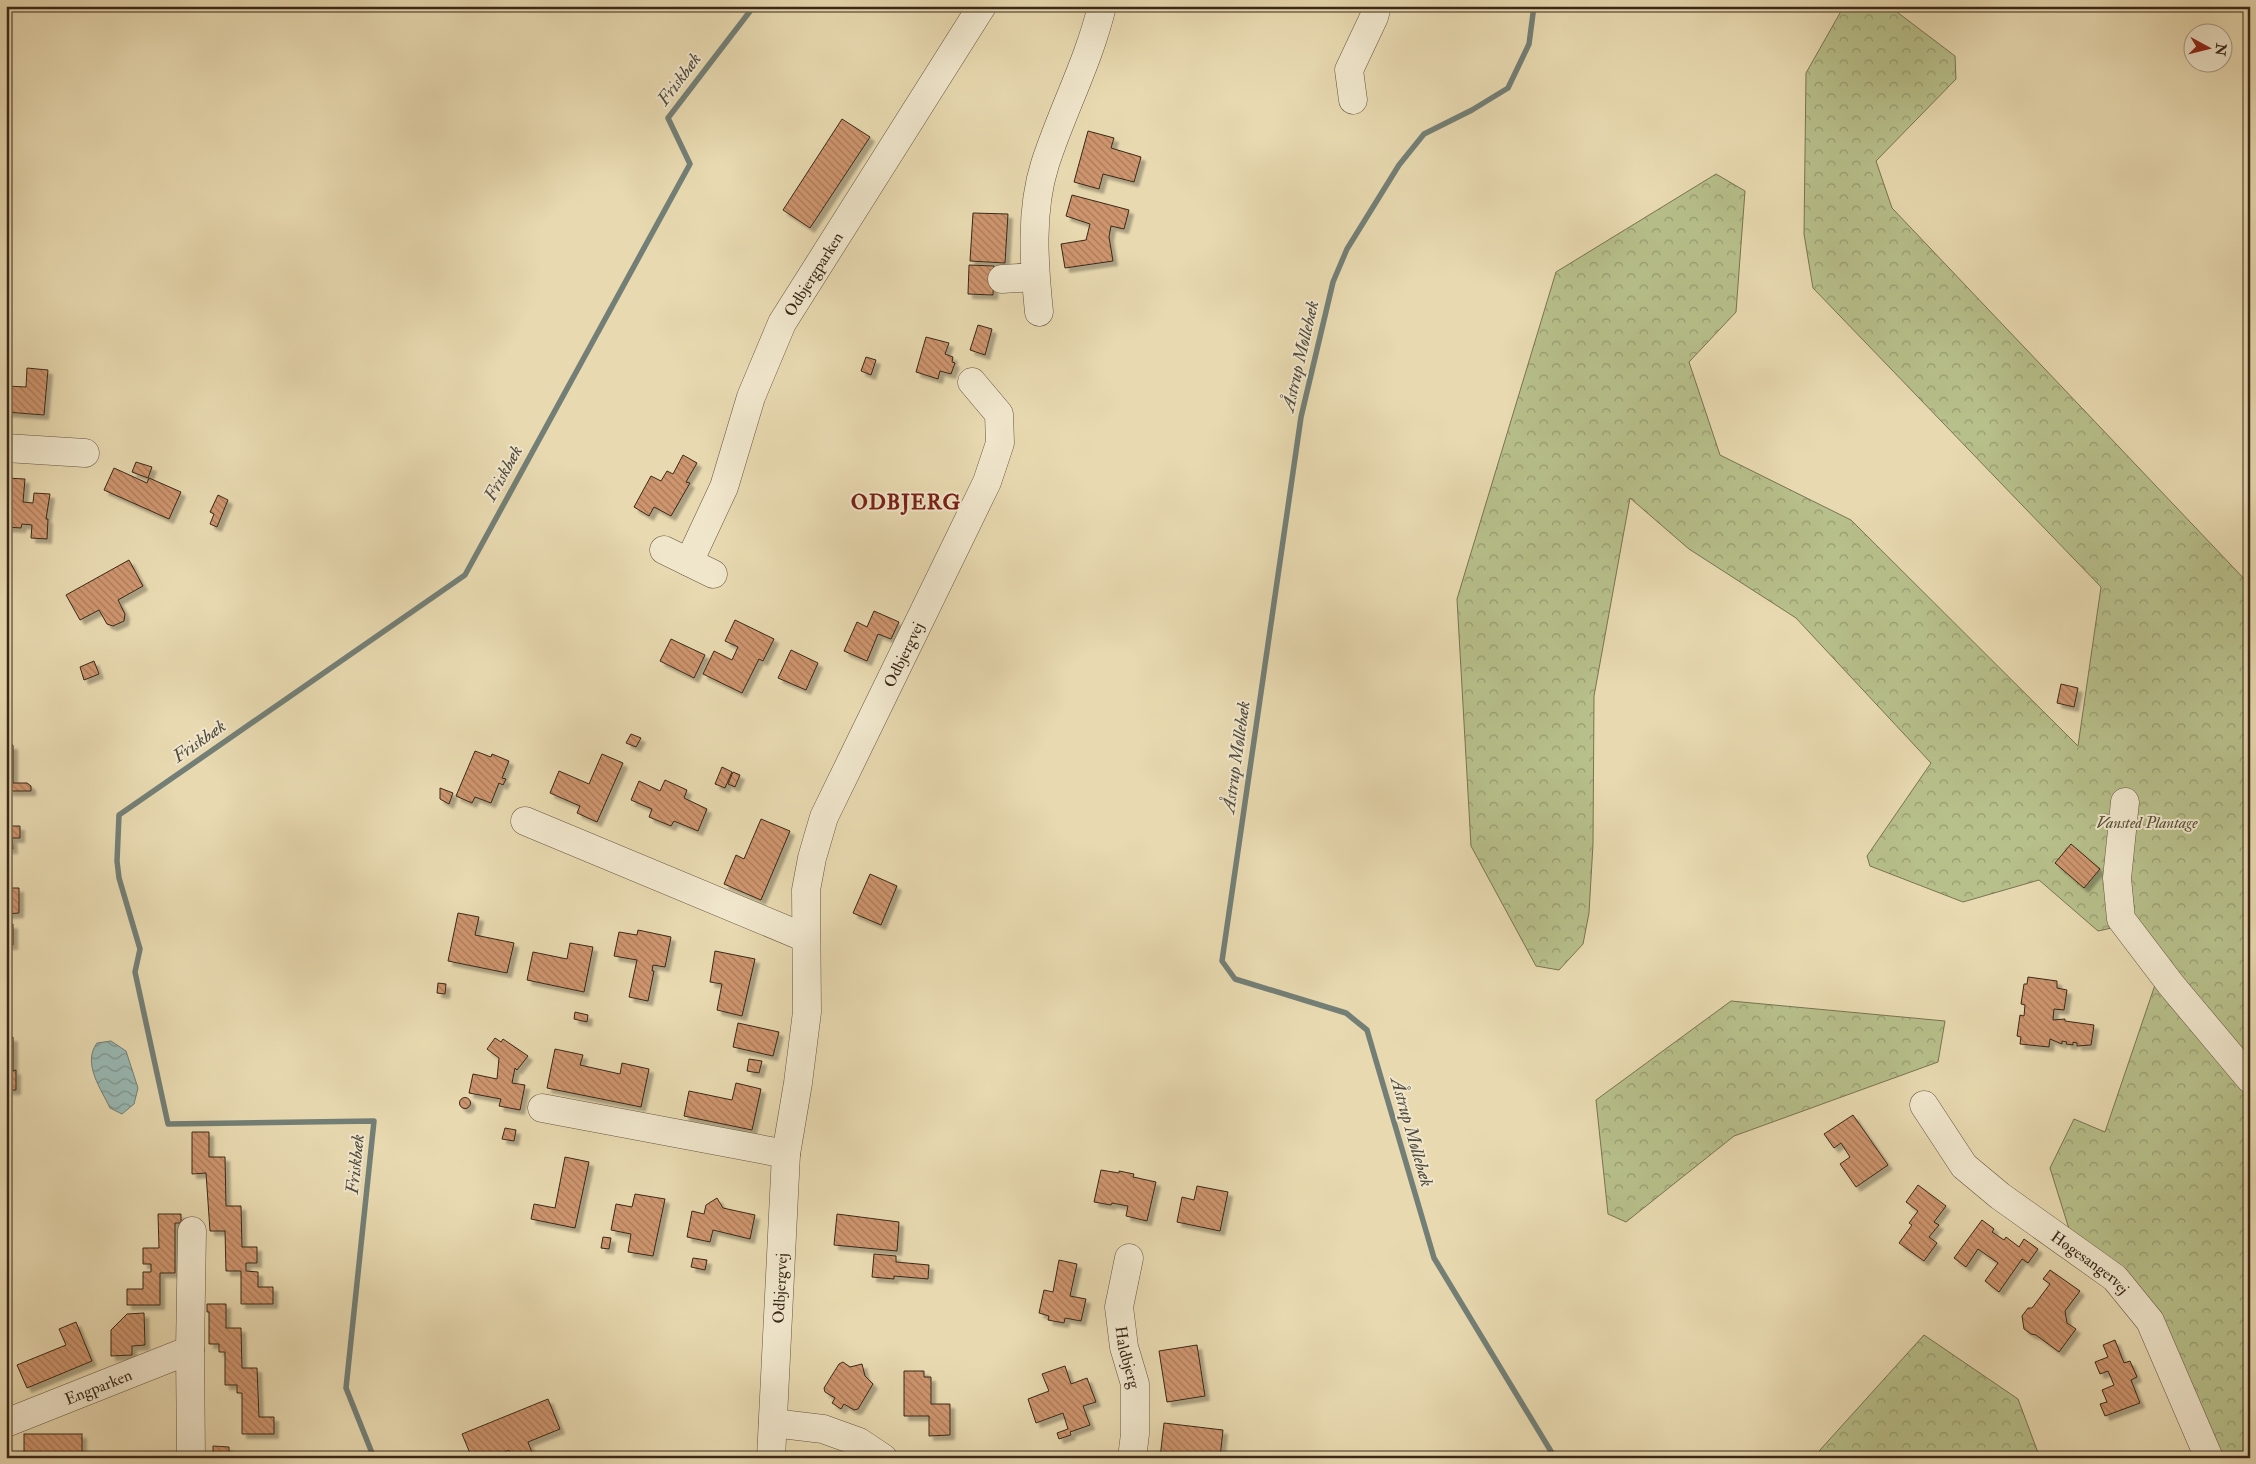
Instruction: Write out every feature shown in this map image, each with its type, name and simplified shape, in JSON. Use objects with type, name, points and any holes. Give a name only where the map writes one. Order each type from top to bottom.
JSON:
[{"type":"street","name":"Odbjergparken","points":[[689,562],[724,487],[751,397],[782,323],[982,6]]},
{"type":"street","points":[[1039,312],[1035,277],[1036,215],[1044,165],[1097,30],[1102,6]]},
{"type":"street","points":[[1353,100],[1349,70],[1377,6]]},
{"type":"street","points":[[1002,279],[1035,277]]},
{"type":"street","name":"Odbjergvej","points":[[771,1458],[786,1154],[807,1012],[806,890],[812,858],[824,818],[987,482],[1000,443],[1000,414],[972,382]]},
{"type":"street","points":[[6,448],[85,452]]},
{"type":"street","points":[[664,550],[713,574]]},
{"type":"street","points":[[2125,802],[2117,878],[2122,919],[2172,986],[2250,1079]]},
{"type":"street","points":[[525,821],[806,938]]},
{"type":"street","name":"Høgesangervej","points":[[1924,1105],[1964,1166],[2000,1196],[2115,1278],[2150,1321],[2209,1458]]},
{"type":"street","points":[[542,1108],[786,1154]]},
{"type":"street","points":[[191,1458],[192,1231]]},
{"type":"street","name":"Haldbjerg","points":[[1129,1258],[1119,1307],[1124,1347],[1135,1384],[1135,1434],[1132,1458]]},
{"type":"street","name":"Engparken","points":[[6,1423],[190,1350]]},
{"type":"street","points":[[772,1423],[823,1429],[859,1442],[883,1458]]},
{"type":"green space","name":"Vansted Plantage","points":[[1844,6],[1889,6],[1955,56],[1956,79],[1876,161],[1892,208],[2250,585],[2250,1067],[2135,923],[2098,931],[2039,880],[1963,902],[1870,866],[1867,856],[1931,763],[1796,618],[1689,549],[1630,498],[1594,696],[1593,844],[1589,913],[1583,944],[1559,970],[1536,966],[1471,846],[1457,599],[1556,272],[1716,174],[1745,191],[1736,312],[1689,362],[1720,455],[1851,520],[2078,746],[2101,587],[1813,288],[1804,234],[1806,73]]},
{"type":"green space","points":[[2156,982],[2250,1088],[2250,1458],[2217,1458],[2162,1323],[2070,1232],[2050,1168],[2074,1119],[2105,1132]]},
{"type":"green space","points":[[1731,1001],[1945,1021],[1938,1062],[1734,1136],[1626,1222],[1608,1214],[1596,1100]]},
{"type":"green space","points":[[1924,1335],[2018,1399],[2040,1458],[1816,1458],[1820,1450]]},
{"type":"water","points":[[111,1041],[126,1051],[138,1088],[134,1104],[122,1114],[110,1108],[94,1076],[92,1067],[91,1059],[97,1043]]},
{"type":"building","points":[[842,119],[870,137],[810,228],[783,210]]},
{"type":"building","points":[[1088,131],[1114,138],[1111,148],[1141,157],[1134,182],[1103,174],[1099,189],[1074,182]]},
{"type":"building","points":[[1072,195],[1129,210],[1124,229],[1111,226],[1109,237],[1113,261],[1065,268],[1061,244],[1086,240],[1090,224],[1066,216]]},
{"type":"building","points":[[973,213],[1008,214],[1005,263],[970,261]]},
{"type":"building","points":[[969,265],[994,266],[993,295],[968,294]]},
{"type":"building","points":[[978,325],[992,329],[985,355],[970,350]]},
{"type":"building","points":[[926,337],[949,343],[945,354],[953,357],[952,362],[955,363],[951,374],[940,371],[938,379],[916,372]]},
{"type":"building","points":[[866,357],[876,360],[871,375],[861,371]]},
{"type":"building","points":[[27,368],[48,370],[44,415],[6,412],[6,386],[26,387]]},
{"type":"building","points":[[683,455],[697,463],[686,482],[690,483],[671,516],[654,507],[649,516],[634,507],[651,476],[661,481],[667,471],[673,474]]},
{"type":"building","points":[[136,462],[152,467],[148,478],[132,472]]},
{"type":"building","points":[[114,468],[147,483],[149,478],[181,492],[169,519],[104,490]]},
{"type":"building","points":[[6,478],[25,479],[23,502],[33,503],[34,493],[50,494],[46,519],[48,519],[47,539],[31,538],[32,525],[22,524],[21,528],[6,527]]},
{"type":"building","points":[[218,495],[228,500],[217,527],[210,524],[214,514],[210,512]]},
{"type":"building","points":[[129,560],[143,586],[118,600],[125,614],[124,621],[113,626],[107,624],[99,610],[80,620],[66,595]]},
{"type":"building","points":[[874,611],[899,622],[891,639],[878,634],[867,661],[844,651],[857,622],[867,627]]},
{"type":"building","points":[[735,620],[774,639],[763,661],[759,659],[742,693],[703,674],[714,651],[732,660],[738,647],[725,641]]},
{"type":"building","points":[[671,639],[705,655],[694,678],[660,661]]},
{"type":"building","points":[[791,650],[818,663],[806,690],[778,678]]},
{"type":"building","points":[[94,661],[99,674],[84,680],[80,667]]},
{"type":"building","points":[[2061,684],[2078,688],[2074,707],[2057,703]]},
{"type":"building","points":[[631,734],[641,738],[636,747],[626,743]]},
{"type":"building","points":[[6,745],[13,745],[13,783],[27,783],[31,786],[31,791],[8,791],[8,783],[6,783]]},
{"type":"building","points":[[475,751],[491,757],[492,754],[509,761],[502,778],[506,779],[503,785],[499,783],[491,803],[475,797],[472,803],[456,796]]},
{"type":"building","points":[[602,754],[623,763],[597,822],[577,813],[580,806],[550,793],[559,771],[589,784]]},
{"type":"building","points":[[722,767],[732,772],[725,788],[715,784]]},
{"type":"building","points":[[733,772],[740,775],[735,787],[728,784]]},
{"type":"building","points":[[665,780],[687,790],[684,798],[707,809],[698,831],[674,821],[671,826],[649,817],[652,809],[631,800],[639,781],[660,791]]},
{"type":"building","points":[[440,788],[453,793],[449,804],[440,799]]},
{"type":"building","points":[[761,819],[790,831],[761,900],[724,884],[736,855],[744,859]]},
{"type":"building","points":[[6,826],[20,826],[20,838],[12,838],[13,849],[6,849]]},
{"type":"building","points":[[2071,844],[2100,869],[2084,888],[2055,863]]},
{"type":"building","points":[[870,874],[897,886],[881,925],[853,913]]},
{"type":"building","points":[[6,888],[19,888],[19,913],[6,914]]},
{"type":"building","points":[[458,913],[479,917],[475,935],[514,943],[507,973],[448,961]]},
{"type":"building","points":[[13,924],[13,945],[6,945],[6,925]]},
{"type":"building","points":[[638,930],[671,937],[665,967],[653,965],[652,971],[654,971],[648,1001],[629,997],[637,960],[614,956],[619,932],[637,935]]},
{"type":"building","points":[[570,943],[593,947],[584,992],[527,980],[533,952],[567,959]]},
{"type":"building","points":[[715,951],[755,959],[742,1016],[717,1010],[722,984],[710,982]]},
{"type":"building","points":[[2028,977],[2057,981],[2057,988],[2067,990],[2064,1010],[2054,1009],[2053,1020],[2065,1019],[2065,1021],[2094,1025],[2091,1045],[2077,1046],[2077,1043],[2073,1042],[2073,1045],[2062,1041],[2062,1044],[2050,1039],[2049,1047],[2020,1044],[2021,1037],[2017,1036],[2020,1015],[2024,1016],[2025,1005],[2021,1004],[2024,984],[2027,984]]},
{"type":"building","points":[[438,983],[446,984],[445,994],[437,993]]},
{"type":"building","points":[[575,1012],[588,1015],[587,1022],[574,1019]]},
{"type":"building","points":[[738,1023],[779,1032],[773,1056],[733,1047]]},
{"type":"building","points":[[6,1037],[13,1037],[13,1071],[16,1070],[16,1090],[6,1090]]},
{"type":"building","points":[[495,1038],[501,1042],[503,1039],[528,1056],[517,1070],[515,1068],[512,1083],[525,1085],[520,1110],[499,1106],[501,1099],[469,1093],[473,1074],[497,1079],[499,1058],[487,1049]]},
{"type":"building","points":[[555,1049],[583,1055],[580,1065],[620,1074],[622,1063],[649,1069],[641,1107],[547,1088]]},
{"type":"building","points":[[749,1059],[762,1061],[759,1073],[747,1071]]},
{"type":"building","points":[[736,1083],[761,1089],[752,1130],[684,1116],[689,1091],[732,1100]]},
{"type":"building","points":[[463,1098],[467,1098],[470,1103],[469,1107],[463,1108],[460,1105],[460,1101]]},
{"type":"building","points":[[1853,1115],[1888,1165],[1856,1187],[1840,1164],[1850,1157],[1841,1143],[1834,1148],[1824,1134]]},
{"type":"building","points":[[505,1128],[516,1130],[514,1141],[502,1139]]},
{"type":"building","points":[[192,1132],[209,1132],[209,1157],[225,1157],[226,1206],[241,1206],[242,1247],[257,1247],[257,1263],[246,1263],[246,1271],[258,1272],[258,1287],[273,1287],[273,1304],[241,1304],[241,1271],[226,1271],[225,1231],[210,1231],[206,1173],[192,1174]]},
{"type":"building","points":[[565,1157],[589,1162],[575,1228],[531,1219],[534,1204],[555,1208]]},
{"type":"building","points":[[1101,1170],[1134,1174],[1133,1177],[1156,1182],[1147,1221],[1126,1216],[1128,1206],[1094,1202]]},
{"type":"building","points":[[1918,1185],[1946,1206],[1934,1222],[1939,1225],[1929,1237],[1937,1243],[1924,1261],[1899,1243],[1912,1225],[1909,1223],[1918,1211],[1906,1202]]},
{"type":"building","points":[[1197,1186],[1228,1192],[1220,1231],[1177,1222],[1182,1197],[1194,1200]]},
{"type":"building","points":[[635,1194],[665,1199],[653,1256],[628,1252],[631,1234],[611,1230],[616,1204],[632,1207]]},
{"type":"building","points":[[717,1198],[723,1208],[755,1215],[750,1239],[713,1230],[710,1242],[687,1237],[692,1211],[704,1214],[706,1205]]},
{"type":"building","points":[[158,1214],[181,1214],[181,1223],[175,1223],[175,1273],[160,1273],[160,1305],[127,1305],[127,1289],[143,1289],[143,1272],[151,1272],[151,1264],[143,1264],[143,1248],[159,1248]]},
{"type":"building","points":[[837,1214],[899,1222],[897,1251],[834,1245]]},
{"type":"building","points":[[1982,1220],[1994,1229],[1992,1232],[2004,1240],[2006,1237],[2019,1247],[2024,1239],[2038,1249],[2028,1263],[2022,1259],[1999,1292],[1985,1281],[1998,1263],[1978,1249],[1966,1267],[1954,1258]]},
{"type":"building","points":[[603,1237],[611,1238],[609,1249],[601,1248]]},
{"type":"building","points":[[874,1254],[896,1256],[896,1262],[929,1265],[928,1279],[894,1276],[894,1279],[872,1277]]},
{"type":"building","points":[[693,1258],[707,1260],[705,1270],[691,1267]]},
{"type":"building","points":[[1059,1260],[1077,1264],[1070,1296],[1086,1299],[1081,1321],[1065,1318],[1064,1323],[1048,1320],[1049,1316],[1039,1313],[1044,1290],[1053,1292]]},
{"type":"building","points":[[2050,1270],[2080,1291],[2065,1311],[2067,1323],[2076,1329],[2059,1352],[2036,1335],[2024,1329],[2022,1316],[2028,1308],[2032,1308],[2050,1284],[2043,1279]]},
{"type":"building","points":[[207,1304],[226,1304],[226,1328],[241,1328],[242,1368],[257,1368],[259,1417],[274,1417],[274,1434],[242,1434],[242,1393],[237,1393],[237,1385],[225,1385],[225,1352],[219,1352],[219,1344],[209,1344],[209,1312],[207,1312]]},
{"type":"building","points":[[144,1313],[145,1345],[132,1346],[132,1355],[111,1356],[111,1330],[127,1314]]},
{"type":"building","points":[[76,1322],[92,1361],[27,1388],[17,1365],[66,1345],[59,1329]]},
{"type":"building","points":[[2115,1340],[2124,1363],[2130,1361],[2137,1377],[2131,1380],[2140,1403],[2105,1416],[2100,1404],[2107,1402],[2102,1390],[2114,1385],[2108,1371],[2100,1374],[2095,1362],[2108,1357],[2103,1345]]},
{"type":"building","points":[[1197,1345],[1205,1396],[1167,1402],[1159,1351]]},
{"type":"building","points":[[843,1362],[850,1367],[862,1364],[865,1376],[873,1384],[858,1409],[854,1410],[844,1404],[841,1409],[832,1403],[835,1398],[825,1392],[824,1388],[839,1364]]},
{"type":"building","points":[[1065,1366],[1071,1384],[1087,1378],[1096,1402],[1083,1406],[1090,1425],[1070,1432],[1071,1435],[1059,1439],[1057,1433],[1068,1429],[1063,1413],[1036,1423],[1028,1399],[1049,1391],[1042,1374]]},
{"type":"building","points":[[904,1371],[924,1371],[924,1377],[931,1377],[931,1404],[950,1404],[950,1435],[929,1436],[929,1416],[904,1416]]},
{"type":"building","points":[[548,1399],[560,1429],[528,1442],[534,1458],[512,1458],[509,1450],[491,1458],[472,1458],[462,1434]]},
{"type":"building","points":[[1164,1423],[1223,1430],[1220,1458],[1160,1458]]},
{"type":"building","points":[[24,1434],[82,1434],[82,1458],[24,1458]]},
{"type":"building","points":[[213,1446],[229,1447],[229,1456],[261,1456],[261,1458],[213,1458]]},
{"type":"waterway","name":"Friskbæk","points":[[374,1458],[346,1388],[374,1121],[168,1124],[135,972],[140,949],[119,878],[117,861],[119,815],[465,575],[690,164],[668,118],[754,6]]},
{"type":"waterway","name":"Åstrup Møllebæk","points":[[1534,6],[1529,44],[1508,88],[1472,110],[1424,134],[1399,165],[1347,249],[1333,282],[1301,417],[1222,961],[1235,979],[1346,1013],[1367,1030],[1434,1258],[1555,1458]]},
{"type":"district","name":"ODBJERG","points":[[906,502]]}]
